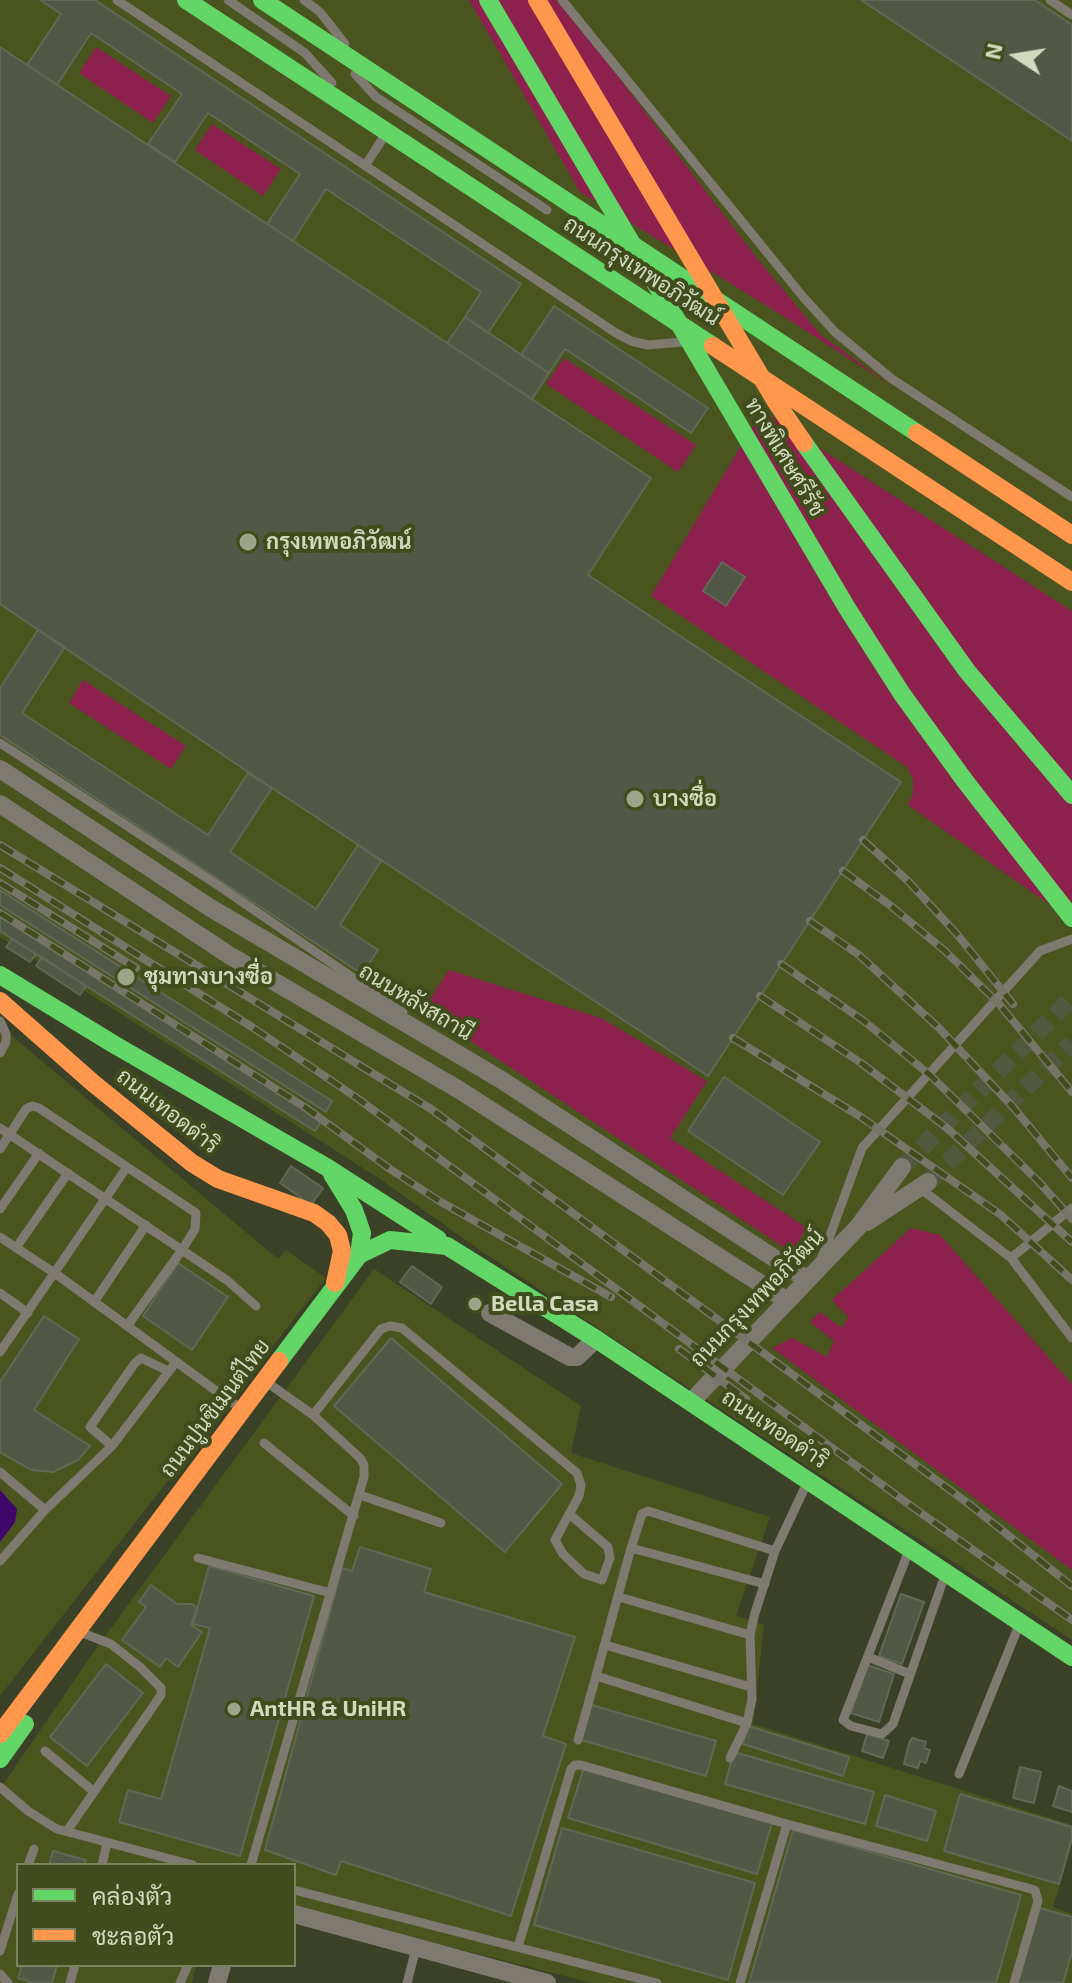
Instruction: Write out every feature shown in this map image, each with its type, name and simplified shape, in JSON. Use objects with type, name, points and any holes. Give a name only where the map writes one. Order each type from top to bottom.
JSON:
[{"type":"main road","name":"ถนนกรุงเทพอภิวัฒน์","points":[[186,0],[1072,582]]},
{"type":"main road","name":"ถนนกรุงเทพอภิวัฒน์","points":[[262,0],[1072,535]]},
{"type":"main road","name":"ทางพิเศษศรีรัช","points":[[488,0],[847,608],[902,694],[965,781],[1072,918]]},
{"type":"main road","name":"ทางพิเศษศรีรัช","points":[[537,0],[776,402],[835,490],[967,671],[1072,795]]},
{"type":"main road","name":"ถนนเทอดดำริ","points":[[0,975],[328,1168],[596,1339],[1072,1657]]},
{"type":"main road","name":"ถนนเทอดดำริ","points":[[2,1012],[192,1163],[218,1179],[314,1213],[328,1223],[338,1235],[342,1251],[334,1287]]},
{"type":"main road","name":"ถนนเทอดดำริ","points":[[93,1083],[89,1069],[93,1055],[115,1045]]},
{"type":"main road","points":[[328,1168],[362,1233],[359,1255]]},
{"type":"main road","name":"ถนนเทอดดำริ","points":[[359,1255],[390,1240],[447,1246]]},
{"type":"main road","name":"ถนนปูนซิเมนต์ไทย","points":[[0,1734],[359,1255]]},
{"type":"main road","name":"ถนนปูนซิเมนต์ไทย","points":[[0,1759],[85,1634],[105,1594]]},
{"type":"main road","name":"ถนนปูนซิเมนต์ไทย","points":[[0,1714],[52,1643],[105,1594]]},
{"type":"street","name":"ถนนหลังสถานี","points":[[0,769],[209,907],[500,1079],[812,1273]]},
{"type":"street","points":[[0,804],[229,955],[461,1091],[786,1300]]},
{"type":"street","name":"ถนนกรุงเทพอภิวัฒน์","points":[[691,1402],[858,1227],[902,1167]]},
{"type":"street","name":"ถนนกรุงเทพอภิวัฒน์","points":[[858,1227],[925,1186]]},
{"type":"street","points":[[490,1313],[570,1357],[577,1357],[596,1339]]},
{"type":"street","points":[[296,1915],[547,1983]]},
{"type":"lane","points":[[117,0],[631,341],[648,345],[705,341]]},
{"type":"lane","points":[[228,0],[305,53],[361,116]]},
{"type":"lane","points":[[304,0],[320,12],[364,68]]},
{"type":"lane","points":[[562,0],[835,332],[892,379],[1072,497]]},
{"type":"lane","points":[[1050,0],[1072,15]]},
{"type":"lane","points":[[326,42],[376,97],[547,210]]},
{"type":"lane","points":[[365,166],[386,133]]},
{"type":"lane","points":[[0,743],[219,886],[500,1079]]},
{"type":"lane","points":[[812,1273],[862,1148],[1040,951],[1072,939]]},
{"type":"lane","points":[[0,1053],[6,1042],[2,1012]]},
{"type":"lane","points":[[0,1149],[5,1130],[26,1109],[32,1106],[39,1108],[196,1213],[195,1229],[127,1326]]},
{"type":"lane","points":[[5,1130],[228,1281],[256,1306]]},
{"type":"lane","points":[[0,1209],[39,1153]]},
{"type":"lane","points":[[2,1346],[56,1274],[127,1167]]},
{"type":"lane","points":[[16,1248],[68,1173]]},
{"type":"lane","points":[[925,1186],[1011,1258],[1072,1338]]},
{"type":"lane","points":[[1011,1258],[1072,1208]]},
{"type":"lane","points":[[94,1302],[146,1225]]},
{"type":"lane","points":[[0,1237],[243,1410]]},
{"type":"lane","points":[[0,1293],[28,1313]]},
{"type":"lane","points":[[313,1415],[381,1329],[390,1326],[402,1328],[577,1473],[581,1485],[579,1496],[569,1514],[555,1540],[563,1554],[584,1574],[602,1580],[610,1558],[608,1547],[569,1514]]},
{"type":"lane","points":[[112,1446],[90,1427],[135,1363],[141,1358],[168,1371]]},
{"type":"lane","points":[[0,1561],[45,1510],[112,1446],[176,1362]]},
{"type":"lane","points":[[252,1863],[360,1495],[364,1465],[313,1415],[265,1381]]},
{"type":"lane","points":[[264,1443],[354,1516]]},
{"type":"lane","points":[[0,1472],[45,1510]]},
{"type":"lane","points":[[730,1758],[747,1723],[752,1699],[750,1635],[775,1551],[808,1480]]},
{"type":"lane","points":[[360,1495],[441,1523]]},
{"type":"lane","points":[[578,1740],[639,1519],[648,1511],[775,1551]]},
{"type":"lane","points":[[631,1548],[765,1584]]},
{"type":"lane","points":[[910,1550],[843,1720],[851,1726],[882,1734],[893,1724],[946,1574]]},
{"type":"lane","points":[[198,1558],[331,1593]]},
{"type":"lane","points":[[619,1597],[750,1635]]},
{"type":"lane","points":[[959,1774],[1020,1623]]},
{"type":"lane","points":[[67,1831],[156,1704],[161,1688],[111,1644],[85,1634]]},
{"type":"lane","points":[[605,1645],[751,1687]]},
{"type":"lane","points":[[868,1657],[910,1674]]},
{"type":"lane","points":[[596,1676],[747,1723]]},
{"type":"lane","points":[[45,1751],[93,1791]]},
{"type":"lane","points":[[518,1947],[571,1769],[581,1765],[1035,1890],[1038,1901],[1014,1983]]},
{"type":"lane","points":[[0,1787],[48,1825],[185,1863]]},
{"type":"lane","points":[[740,1983],[787,1824]]},
{"type":"lane","points":[[102,1863],[107,1843]]},
{"type":"lane","points":[[29,1863],[34,1849]]},
{"type":"lane","points":[[296,1891],[657,1983]]},
{"type":"lane","points":[[0,1951],[16,1900]]},
{"type":"lane","points":[[407,1983],[417,1947]]},
{"type":"lane","points":[[0,1974],[8,1983]]},
{"type":"shaded area","points":[[0,0],[1072,0],[1072,1640],[481,1251],[377,1177],[0,937]]},
{"type":"shaded area","points":[[469,0],[556,0],[760,262],[821,335],[890,385],[580,192]]},
{"type":"shaded area","points":[[96,47],[171,96],[153,123],[79,73]]},
{"type":"shaded area","points":[[212,124],[281,169],[263,196],[195,150]]},
{"type":"shaded area","points":[[564,358],[696,445],[678,472],[546,384]]},
{"type":"shaded area","points":[[762,411],[1072,611],[1072,908],[1059,911],[908,805],[913,793],[913,779],[907,767],[651,596]]},
{"type":"shaded area","points":[[83,680],[186,746],[171,769],[69,703]]},
{"type":"shaded area","points":[[449,970],[601,1018],[707,1081],[670,1138],[807,1228],[791,1252],[423,1010]]},
{"type":"shaded area","points":[[0,1026],[278,1259],[286,1250],[326,1278],[0,1696]]},
{"type":"shaded area","points":[[911,1228],[940,1235],[1072,1384],[1072,1570],[772,1348],[792,1338],[827,1357],[834,1341],[810,1322],[820,1312],[842,1328],[848,1317],[832,1300]]},
{"type":"shaded area","points":[[374,1269],[581,1406],[571,1453],[770,1517],[736,1616],[764,1625],[753,1724],[1072,1825],[1072,1844],[1053,1907],[1072,1914],[1072,1983],[592,1983],[296,1908],[296,1863],[16,1863],[16,1967],[196,1967],[192,1983],[0,1983],[0,1789],[97,1647]]},
{"type":"shaded area","points":[[0,1490],[17,1509],[15,1522],[0,1542]]},
{"type":"building","points":[[40,0],[95,0],[521,284],[488,333],[465,317],[481,292],[326,189],[293,241],[267,224],[300,174],[208,113],[175,162],[148,144],[182,94],[91,33],[57,85],[27,65],[61,14]]},
{"type":"building","points":[[861,0],[1035,0],[1072,25],[1072,141]]},
{"type":"building","points":[[0,47],[651,478],[588,575],[901,782],[708,1076],[0,604]]},
{"type":"building","points":[[554,306],[708,408],[691,433],[565,349],[549,373],[521,355]]},
{"type":"building","points":[[465,317],[549,373],[532,399],[447,343]]},
{"type":"building","points":[[722,562],[745,577],[726,606],[703,591]]},
{"type":"building","points":[[38,630],[65,647],[22,713],[208,835],[248,773],[272,788],[230,852],[316,909],[358,845],[381,861],[340,925],[378,950],[362,974],[0,735],[0,688]]},
{"type":"building","points":[[0,890],[332,1101],[326,1112],[0,905]]},
{"type":"building","points":[[0,916],[322,1120],[315,1131],[0,931]]},
{"type":"building","points":[[12,939],[36,954],[30,962],[6,947]]},
{"type":"building","points":[[42,957],[86,986],[80,995],[36,966]]},
{"type":"building","points":[[724,1077],[820,1142],[783,1195],[688,1131]]},
{"type":"building","points":[[291,1166],[323,1188],[311,1205],[280,1183]]},
{"type":"building","points":[[178,1263],[228,1297],[192,1350],[143,1316]]},
{"type":"building","points":[[412,1266],[442,1287],[431,1304],[400,1282]]},
{"type":"building","points":[[44,1316],[79,1339],[34,1410],[90,1446],[78,1460],[53,1472],[31,1470],[0,1452],[0,1382]]},
{"type":"building","points":[[391,1338],[562,1484],[505,1552],[334,1406]]},
{"type":"building","points":[[360,1547],[431,1569],[424,1592],[575,1637],[543,1736],[566,1744],[511,1916],[341,1861],[336,1875],[265,1850],[342,1568],[352,1571]]},
{"type":"building","name":"AntHR & UniHR","points":[[209,1566],[314,1596],[240,1856],[119,1822],[128,1790],[161,1799],[210,1628],[193,1624]]},
{"type":"building","points":[[151,1585],[177,1604],[192,1604],[197,1608],[191,1625],[202,1632],[178,1667],[166,1658],[160,1667],[122,1640],[146,1607],[139,1602]]},
{"type":"building","points":[[901,1594],[924,1602],[902,1664],[879,1656]]},
{"type":"building","points":[[106,1664],[143,1693],[87,1766],[50,1737]]},
{"type":"building","points":[[867,1665],[894,1674],[879,1722],[851,1713]]},
{"type":"building","points":[[588,1704],[716,1741],[706,1776],[578,1739]]},
{"type":"building","points":[[748,1726],[849,1757],[843,1776],[743,1744]]},
{"type":"building","points":[[867,1734],[889,1741],[883,1758],[862,1751]]},
{"type":"building","points":[[912,1738],[926,1742],[924,1748],[930,1750],[926,1763],[920,1761],[918,1768],[904,1764]]},
{"type":"building","points":[[734,1752],[874,1792],[865,1824],[725,1784]]},
{"type":"building","points":[[584,1767],[772,1823],[757,1874],[568,1818]]},
{"type":"building","points":[[1020,1767],[1041,1772],[1034,1803],[1013,1798]]},
{"type":"building","points":[[1059,1786],[1072,1791],[1072,1812],[1053,1806]]},
{"type":"building","points":[[960,1794],[1072,1827],[1072,1838],[1059,1884],[944,1851]]},
{"type":"building","points":[[885,1795],[936,1811],[927,1841],[876,1826]]},
{"type":"building","points":[[562,1828],[755,1883],[728,1980],[534,1925]]},
{"type":"building","points":[[793,1830],[1021,1895],[996,1983],[749,1983]]},
{"type":"building","points":[[53,1851],[86,1860],[85,1863],[50,1863]]},
{"type":"building","points":[[1036,1907],[1072,1917],[1072,1952],[1063,1983],[1014,1983]]},
{"type":"building","points":[[21,1967],[56,1967],[52,1983],[34,1983],[18,1978]]},
{"type":"tunnel","points":[[902,1167],[1072,998]]},
{"type":"tunnel","points":[[928,1182],[1072,1043]]},
{"type":"railway","points":[[863,840],[908,881],[956,933],[1013,1004]]},
{"type":"railway","points":[[0,845],[431,1109],[969,1504],[1072,1586]]},
{"type":"railway","points":[[0,868],[252,1027],[357,1098],[911,1506],[1072,1620]]},
{"type":"railway","points":[[843,871],[945,951],[999,1004],[1072,1092]]},
{"type":"railway","points":[[0,883],[136,968]]},
{"type":"railway","points":[[0,913],[306,1108],[441,1202],[611,1297]]},
{"type":"railway","points":[[810,921],[859,955],[939,1028],[1013,1107],[1072,1178]]},
{"type":"railway","points":[[781,964],[864,1021],[930,1075],[1039,1182],[1072,1219]]},
{"type":"railway","points":[[760,996],[861,1063],[947,1128],[1072,1242]]},
{"type":"railway","points":[[733,1038],[861,1117],[1001,1215],[1072,1280]]},
{"type":"railway","points":[[679,1349],[746,1399]]},
{"type":"traffic: fast","points":[[186,0],[713,346]]},
{"type":"traffic: fast","points":[[262,0],[917,433]]},
{"type":"traffic: fast","points":[[488,0],[847,608],[902,694],[965,781],[1072,918]]},
{"type":"traffic: fast","points":[[804,443],[967,671],[1072,795]]},
{"type":"traffic: fast","points":[[0,975],[328,1168],[438,1239]]},
{"type":"traffic: fast","points":[[332,1174],[354,1210],[362,1233],[359,1255]]},
{"type":"traffic: fast","points":[[279,1361],[359,1255],[390,1240],[447,1246],[596,1339],[1072,1657]]},
{"type":"traffic: fast","points":[[0,1759],[25,1724]]},
{"type":"traffic: slow","points":[[537,0],[776,402],[804,443]]},
{"type":"traffic: slow","points":[[713,346],[1072,582]]},
{"type":"traffic: slow","points":[[917,433],[1072,535]]},
{"type":"traffic: slow","points":[[0,1001],[93,1083],[192,1163],[218,1179],[314,1213],[328,1223],[338,1235],[342,1251],[335,1283]]},
{"type":"traffic: slow","points":[[0,1734],[279,1361]]},
{"type":"place","name":"กรุงเทพอภิวัฒน์","points":[[248,542]]},
{"type":"place","name":"บางซื่อ","points":[[635,799]]},
{"type":"place","name":"ชุมทางบางซื่อ","points":[[126,977]]},
{"type":"place","name":"Bella Casa","points":[[475,1304]]},
{"type":"place","name":"AntHR & UniHR","points":[[234,1709]]}]
